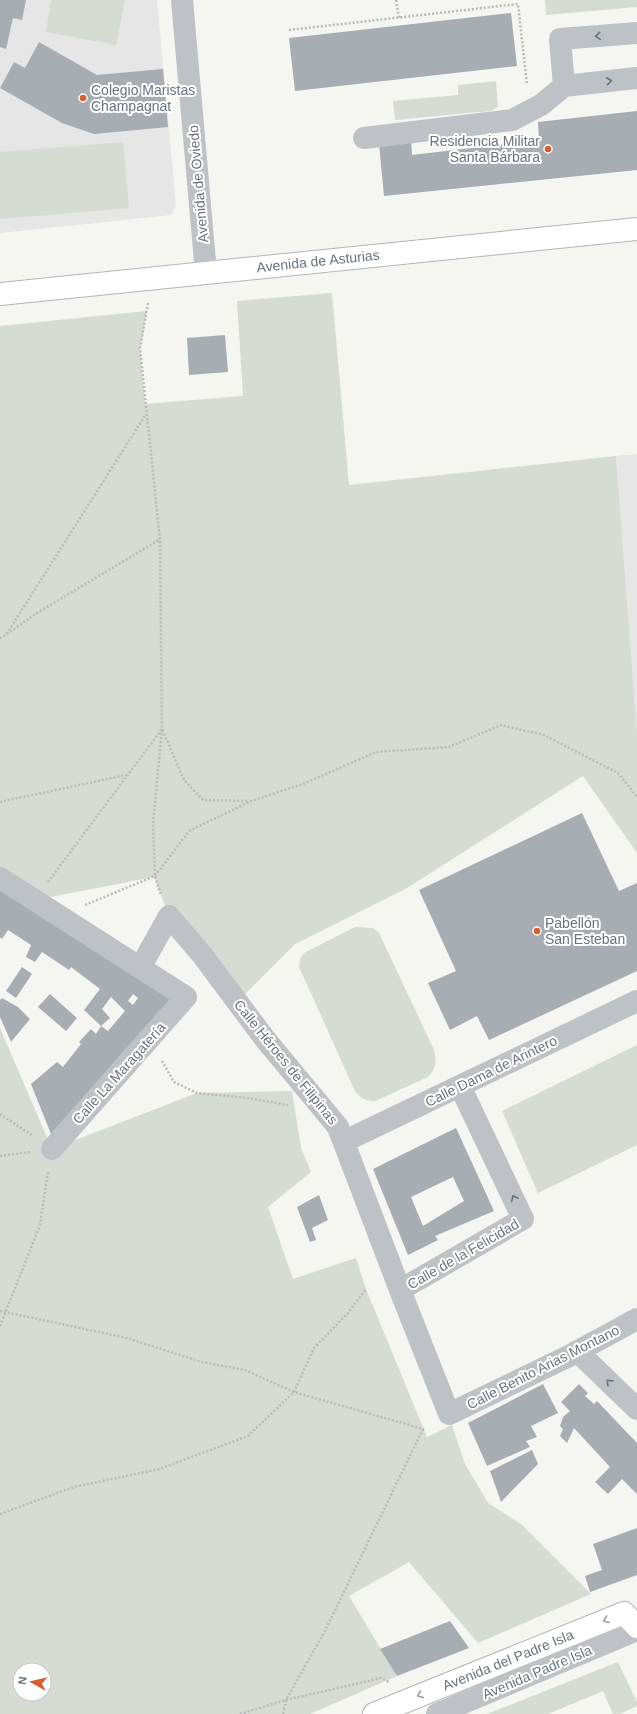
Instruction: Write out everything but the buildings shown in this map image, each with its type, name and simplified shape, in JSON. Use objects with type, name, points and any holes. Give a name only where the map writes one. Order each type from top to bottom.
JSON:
[{"type":"main road","name":"Avenida de Asturias","points":[[0,294],[637,229]]},
{"type":"main road","name":"Avenida del Padre Isla","points":[[374,1714],[624,1613],[637,1627]]},
{"type":"street","name":"Avenida de Oviedo","points":[[182,0],[206,273]]},
{"type":"street","points":[[564,86],[560,40],[637,33]]},
{"type":"street","points":[[364,138],[512,120],[540,105],[564,86],[637,78]]},
{"type":"street","points":[[0,878],[140,968],[169,916]]},
{"type":"street","name":"Calle Héroes de Filipinas","points":[[169,916],[203,956],[265,1039],[338,1127],[345,1141],[400,1290],[450,1414]]},
{"type":"street","name":"Calle La Maragatería","points":[[52,1149],[186,997],[140,968]]},
{"type":"street","name":"Calle Dama de Arintero","points":[[345,1141],[637,1002]]},
{"type":"street","name":"Calle de la Felicidad","points":[[400,1290],[523,1219],[460,1086]]},
{"type":"street","name":"Calle Benito Arias Montano","points":[[450,1414],[577,1352],[637,1319]]},
{"type":"street","points":[[577,1352],[637,1409]]},
{"type":"street","name":"Avenida Padre Isla","points":[[437,1714],[637,1630]]},
{"type":"path","points":[[396,0],[399,18]]},
{"type":"path","points":[[289,30],[518,4],[528,94],[540,105]]},
{"type":"path","points":[[149,298],[140,348],[160,540],[162,729],[153,823],[154,876],[169,916]]},
{"type":"path","points":[[6,635],[146,414]]},
{"type":"path","points":[[0,638],[37,613],[160,540]]},
{"type":"path","points":[[59,916],[154,876],[189,831],[251,801],[303,784],[376,752],[449,747],[501,725],[544,735],[618,773],[637,798]]},
{"type":"path","points":[[35,900],[126,775],[162,729]]},
{"type":"path","points":[[162,729],[184,780],[202,800],[251,801]]},
{"type":"path","points":[[0,802],[126,775]]},
{"type":"path","points":[[147,1042],[160,1058],[174,1082],[197,1093],[248,1098],[324,1111]]},
{"type":"path","points":[[0,1114],[52,1149]]},
{"type":"path","points":[[0,1156],[52,1149]]},
{"type":"path","points":[[0,1326],[40,1225],[52,1149]]},
{"type":"path","points":[[0,1514],[74,1487],[159,1469],[248,1436],[294,1392],[314,1348],[348,1313],[366,1289]]},
{"type":"path","points":[[0,1311],[7,1311],[127,1338],[202,1362],[246,1370],[294,1392],[424,1429],[325,1631],[286,1700],[283,1714]]},
{"type":"path","points":[[240,1714],[286,1700],[381,1678],[394,1685]]},
{"type":"shaded area","name":"Colegio Maristas Champagnat","points":[[0,0],[157,0],[176,206],[171,215],[0,233]]},
{"type":"shaded area","points":[[51,0],[125,0],[116,45],[46,32]]},
{"type":"shaded area","points":[[545,0],[637,0],[637,7],[546,15]]},
{"type":"shaded area","points":[[496,81],[498,107],[490,111],[395,120],[393,101],[458,95],[458,85]]},
{"type":"shaded area","points":[[123,142],[129,208],[0,219],[0,152]]},
{"type":"shaded area","points":[[332,293],[349,485],[616,456],[637,733],[637,853],[583,776],[407,888],[295,944],[237,1002],[169,916],[154,877],[35,900],[0,878],[0,326],[147,311],[140,348],[145,404],[243,396],[237,301]]},
{"type":"shaded area","points":[[637,454],[637,733],[616,456]]},
{"type":"shaded area","points":[[355,927],[373,928],[379,933],[434,1050],[435,1058],[433,1071],[428,1077],[375,1101],[364,1099],[355,1091],[299,967],[300,959],[304,953]]},
{"type":"shaded area","points":[[0,1028],[52,1149],[197,1093],[292,1091],[301,1148],[311,1172],[268,1207],[293,1279],[356,1258],[366,1289],[427,1437],[452,1425],[465,1464],[488,1503],[521,1524],[591,1594],[478,1643],[409,1562],[349,1596],[397,1676],[310,1714],[0,1714]]},
{"type":"shaded area","points":[[637,1045],[637,1145],[538,1193],[502,1111]]},
{"type":"shaded area","points":[[618,1662],[637,1702],[637,1706],[620,1714],[613,1714],[603,1691],[548,1714],[487,1714]]},
{"type":"place","name":"Colegio Maristas Champagnat","points":[[83,98]]},
{"type":"place","name":"Residencia Militar Santa Bárbara","points":[[548,149]]},
{"type":"place","name":"Pabellón San Esteban","points":[[537,931]]}]
